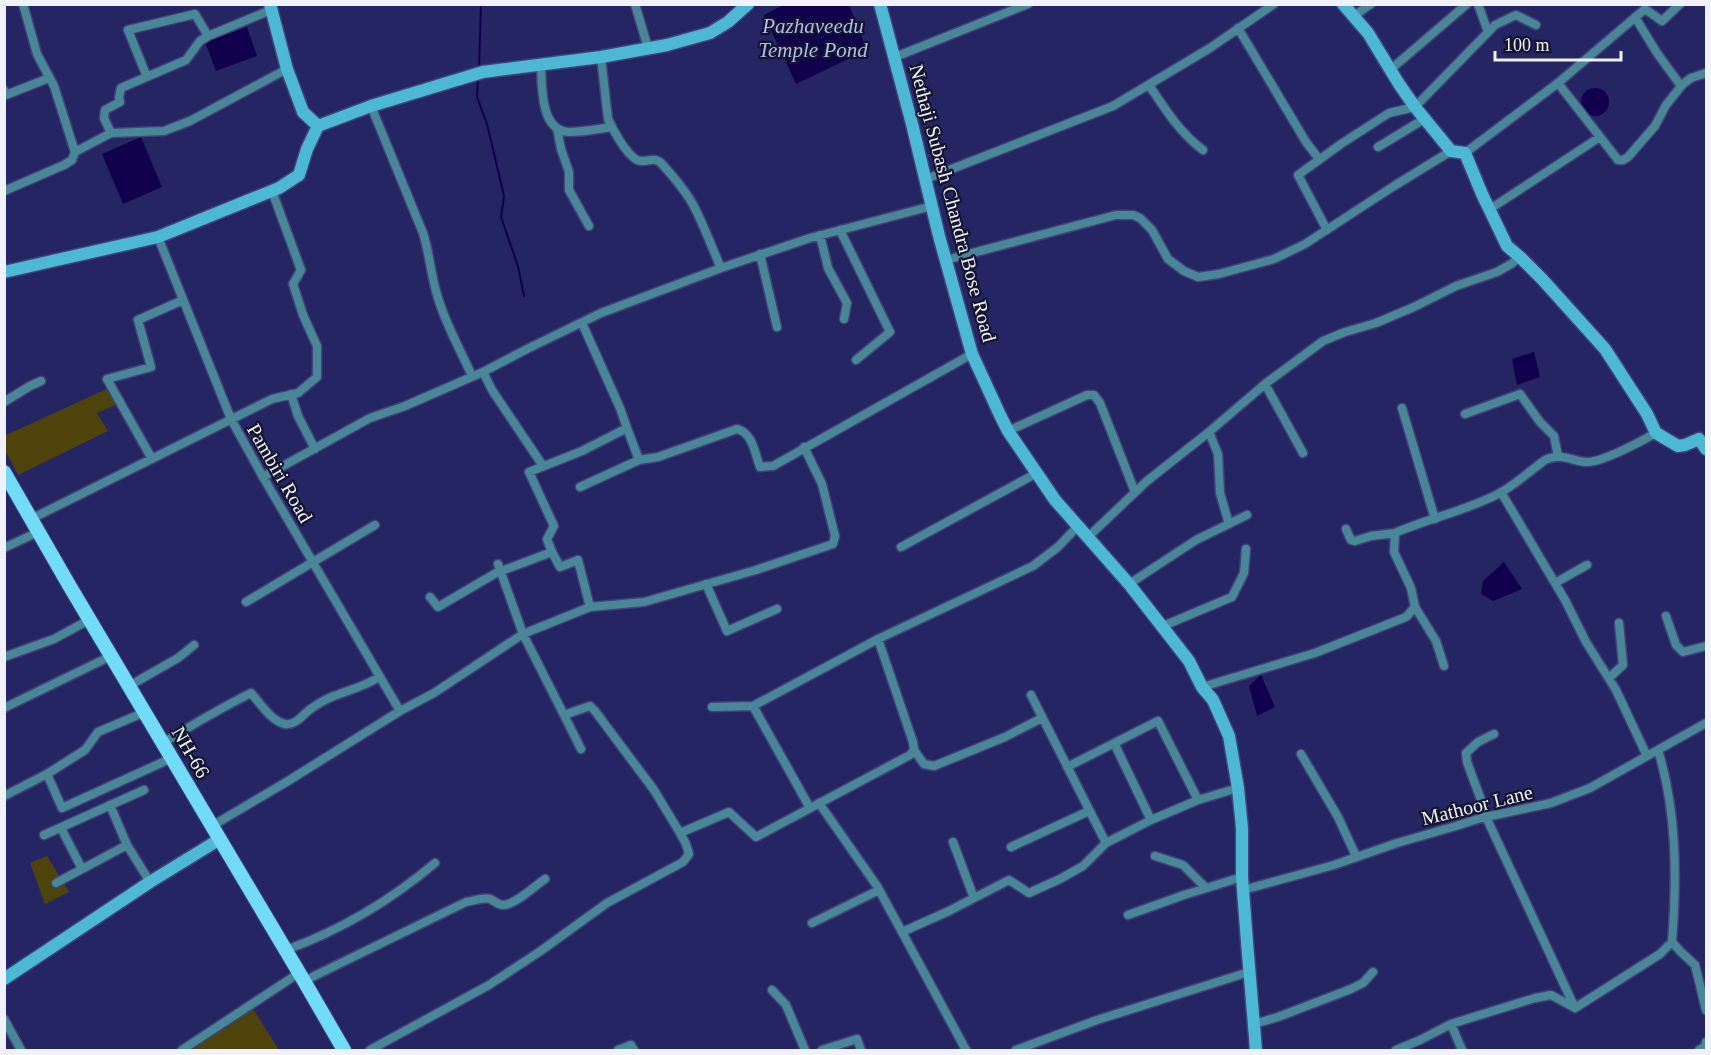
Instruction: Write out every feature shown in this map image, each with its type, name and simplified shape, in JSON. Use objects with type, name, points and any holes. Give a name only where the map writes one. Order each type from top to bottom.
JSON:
[{"type":"main road","name":"Nethaji Subash Chandra Bose Road","points":[[880,4],[972,354],[1008,431],[1055,500],[1129,584],[1189,661],[1202,687],[1213,700],[1229,736],[1242,828],[1243,884],[1257,1050]]},
{"type":"main road","points":[[1343,4],[1368,33],[1415,107],[1452,151],[1465,153],[1507,246],[1520,257],[1605,350],[1647,414],[1656,433],[1678,446],[1704,441]]},
{"type":"main road","points":[[4,272],[158,237],[272,191],[299,175],[307,148],[318,126],[371,106],[483,72],[601,57],[710,33],[728,22],[746,5]]},
{"type":"main road","points":[[271,7],[287,69],[303,112],[318,126]]},
{"type":"main road","name":"NH-66","points":[[4,472],[344,1050]]},
{"type":"main road","points":[[4,979],[150,882],[220,839]]},
{"type":"street","points":[[23,4],[37,54],[54,86],[75,153]]},
{"type":"street","points":[[635,4],[648,48]]},
{"type":"street","points":[[895,57],[1028,4]]},
{"type":"street","points":[[926,179],[1113,106],[1210,48],[1274,4]]},
{"type":"street","points":[[1354,16],[1371,4]]},
{"type":"street","points":[[1390,70],[1467,4]]},
{"type":"street","points":[[1478,4],[1488,32]]},
{"type":"street","points":[[1465,153],[1558,83],[1645,9],[1662,21],[1680,4]]},
{"type":"street","points":[[111,133],[104,114],[105,110],[120,102],[118,97],[121,88],[186,60],[200,41],[208,36],[271,7]]},
{"type":"street","points":[[147,77],[128,30],[195,14],[208,36]]},
{"type":"street","points":[[1327,230],[1298,175],[1389,113],[1415,107],[1495,25],[1516,15],[1536,25]]},
{"type":"street","points":[[1635,17],[1657,54],[1681,86]]},
{"type":"street","points":[[1238,28],[1306,142],[1319,159]]},
{"type":"street","points":[[601,57],[608,119],[612,127],[631,155],[637,160],[659,161],[690,200],[721,268]]},
{"type":"street","points":[[541,65],[543,103],[556,128],[569,172],[569,190],[589,226]]},
{"type":"street","points":[[4,191],[64,165],[72,160],[75,153],[111,133],[164,131],[190,121],[287,69]]},
{"type":"street","points":[[1558,83],[1618,160],[1623,160],[1655,126],[1666,105],[1681,86],[1691,78],[1707,73]]},
{"type":"street","points":[[4,90],[6,94],[50,78]]},
{"type":"street","points":[[1149,86],[1189,140],[1203,150]]},
{"type":"street","points":[[371,106],[423,234],[441,308],[472,376]]},
{"type":"street","points":[[1378,147],[1426,118]]},
{"type":"street","points":[[556,128],[568,132],[612,127]]},
{"type":"street","points":[[1490,209],[1600,137]]},
{"type":"street","points":[[946,260],[1116,215],[1133,215],[1140,218],[1152,230],[1168,260],[1184,271],[1198,277],[1219,274],[1274,259],[1305,244],[1452,151]]},
{"type":"street","points":[[31,519],[272,399],[298,393],[317,377],[317,346],[303,315],[293,284],[301,270],[272,191]]},
{"type":"street","points":[[262,477],[370,418],[405,406],[483,372],[601,314],[760,254],[819,235],[932,206]]},
{"type":"street","points":[[840,230],[890,332],[856,360]]},
{"type":"street","points":[[819,235],[828,268],[847,303],[844,319]]},
{"type":"street","name":"Pambiri Road","points":[[158,237],[231,419],[262,477],[400,711]]},
{"type":"street","points":[[760,254],[777,327]]},
{"type":"street","points":[[1088,537],[1147,481],[1265,384],[1323,341],[1369,326],[1456,286],[1497,272],[1520,257]]},
{"type":"street","points":[[152,459],[107,379],[151,367],[138,320],[183,300]]},
{"type":"street","points":[[582,323],[639,460]]},
{"type":"street","points":[[580,487],[639,460],[658,457],[737,429],[744,431],[750,438],[760,467],[773,466],[972,354]]},
{"type":"street","points":[[483,372],[492,390],[543,466]]},
{"type":"street","points":[[4,402],[41,381]]},
{"type":"street","points":[[1265,384],[1303,453]]},
{"type":"street","points":[[291,394],[298,416],[315,449]]},
{"type":"street","points":[[1465,414],[1520,394],[1540,422],[1554,436],[1558,456]]},
{"type":"street","points":[[1008,431],[1087,395],[1094,395],[1100,403],[1135,492]]},
{"type":"street","points":[[1402,408],[1435,519]]},
{"type":"street","points":[[590,607],[578,560],[560,567],[552,552],[547,539],[554,526],[529,472],[582,451],[627,428]]},
{"type":"street","points":[[1209,432],[1218,454],[1220,493],[1229,524]]},
{"type":"street","points":[[1346,529],[1351,540],[1355,542],[1371,536],[1395,533],[1501,492],[1545,460],[1558,456],[1587,462],[1595,461],[1656,433]]},
{"type":"street","points":[[212,826],[400,711],[434,693],[523,634],[590,607],[644,602],[756,570],[833,544],[835,536],[822,484],[804,447]]},
{"type":"street","points":[[901,547],[1037,473]]},
{"type":"street","points":[[1501,492],[1565,600],[1586,642],[1616,690],[1647,756]]},
{"type":"street","points":[[1129,584],[1196,540],[1247,515]]},
{"type":"street","points":[[246,602],[375,525]]},
{"type":"street","points":[[712,707],[753,706],[878,639],[1033,566],[1058,547],[1078,526]]},
{"type":"street","points":[[4,548],[38,532]]},
{"type":"street","points":[[1395,533],[1394,552],[1411,588],[1415,607],[1436,641],[1444,666]]},
{"type":"street","points":[[1163,626],[1232,597],[1244,573],[1246,549]]},
{"type":"street","points":[[430,597],[438,607],[500,567],[552,552]]},
{"type":"street","points":[[1555,583],[1587,565]]},
{"type":"street","points":[[500,567],[523,634],[581,749]]},
{"type":"street","points":[[706,584],[727,631],[777,609]]},
{"type":"street","points":[[1202,687],[1315,653],[1406,617],[1415,607]]},
{"type":"street","points":[[1666,616],[1676,645],[1683,652],[1707,646]]},
{"type":"street","points":[[4,657],[54,639],[89,620]]},
{"type":"street","points":[[1609,678],[1623,665],[1619,623]]},
{"type":"street","points":[[878,639],[914,750],[924,764],[934,766],[1005,737],[1042,717]]},
{"type":"street","points":[[129,686],[178,658],[194,645]]},
{"type":"street","points":[[4,708],[111,656]]},
{"type":"street","points":[[163,742],[251,693],[276,720],[287,724],[293,723],[312,707],[334,695],[368,685],[380,677]]},
{"type":"street","points":[[1031,695],[1106,843]]},
{"type":"street","points":[[370,1050],[489,985],[620,894],[683,862],[689,854],[680,833],[654,790],[596,711],[590,706],[564,715]]},
{"type":"street","points":[[753,706],[810,808]]},
{"type":"street","points":[[4,796],[47,774],[85,750],[98,732],[145,712]]},
{"type":"street","points":[[1067,767],[1158,721],[1198,800]]},
{"type":"street","name":"Mathoor Lane","points":[[1128,915],[1206,888],[1243,884],[1334,864],[1486,816],[1551,803],[1590,788],[1707,723]]},
{"type":"street","points":[[1494,734],[1478,742],[1466,753],[1467,762],[1486,816],[1575,1008]]},
{"type":"street","points":[[1115,744],[1151,820]]},
{"type":"street","points":[[680,833],[729,812],[756,837],[905,758],[914,750]]},
{"type":"street","points":[[1575,1008],[1660,954],[1672,942],[1676,883],[1674,835],[1658,750]]},
{"type":"street","points":[[1301,754],[1338,817],[1356,856]]},
{"type":"street","points":[[47,774],[62,808],[172,758]]},
{"type":"street","points":[[902,933],[1009,880],[1029,893],[1083,866],[1106,843],[1151,820],[1198,800],[1238,788]]},
{"type":"street","points":[[44,835],[144,790]]},
{"type":"street","points":[[819,802],[879,890],[966,1050]]},
{"type":"street","points":[[110,805],[128,845],[150,882]]},
{"type":"street","points":[[1011,847],[1089,811]]},
{"type":"street","points":[[61,828],[82,869]]},
{"type":"street","points":[[953,842],[974,898]]},
{"type":"street","points":[[56,883],[128,845]]},
{"type":"street","points":[[1155,856],[1183,865],[1206,888]]},
{"type":"street","points":[[286,950],[330,932],[386,901],[435,863]]},
{"type":"street","points":[[182,1050],[302,977],[466,902],[485,898],[501,905],[507,904],[545,879]]},
{"type":"street","points":[[812,923],[879,890]]},
{"type":"street","points":[[1672,942],[1695,965],[1707,1010]]},
{"type":"street","points":[[1695,965],[1707,962]]},
{"type":"street","points":[[1016,1050],[1097,1020],[1249,972]]},
{"type":"street","points":[[1254,1024],[1351,989],[1363,983],[1373,972]]},
{"type":"street","points":[[772,990],[786,1005],[805,1050]]},
{"type":"street","points":[[1396,1050],[1451,1024],[1536,998],[1551,995],[1575,1008]]},
{"type":"street","points":[[4,1019],[21,1050]]},
{"type":"street","points":[[1451,1024],[1461,1050]]},
{"type":"street","points":[[822,1050],[857,1039],[861,1050]]},
{"type":"street","points":[[618,1050],[631,1045],[634,1050]]},
{"type":"street","points":[[1699,1050],[1706,1045]]},
{"type":"shaded area","points":[[109,388],[118,404],[97,413],[108,431],[18,475],[5,450],[4,436]]},
{"type":"shaded area","points":[[47,856],[69,892],[45,904],[30,863]]},
{"type":"shaded area","points":[[252,1007],[279,1050],[186,1050]]},
{"type":"water","name":"Pazhaveedu Temple Pond","points":[[785,4],[849,5],[867,50],[796,84],[764,15]]},
{"type":"water","points":[[247,27],[257,56],[216,71],[205,42]]},
{"type":"water","points":[[1595,88],[1605,92],[1609,102],[1605,112],[1595,116],[1585,112],[1581,102],[1585,92]]},
{"type":"water","points":[[141,137],[162,187],[123,204],[102,154]]},
{"type":"water","points":[[1534,352],[1540,377],[1517,385],[1512,359]]},
{"type":"water","points":[[1504,562],[1522,589],[1493,601],[1481,594],[1483,581]]},
{"type":"water","points":[[1261,675],[1275,707],[1257,716],[1249,686]]},
{"type":"waterway","points":[[479,69],[481,4]]},
{"type":"waterway","points":[[478,79],[477,97],[487,124],[504,196],[501,217],[518,266],[524,296]]}]
